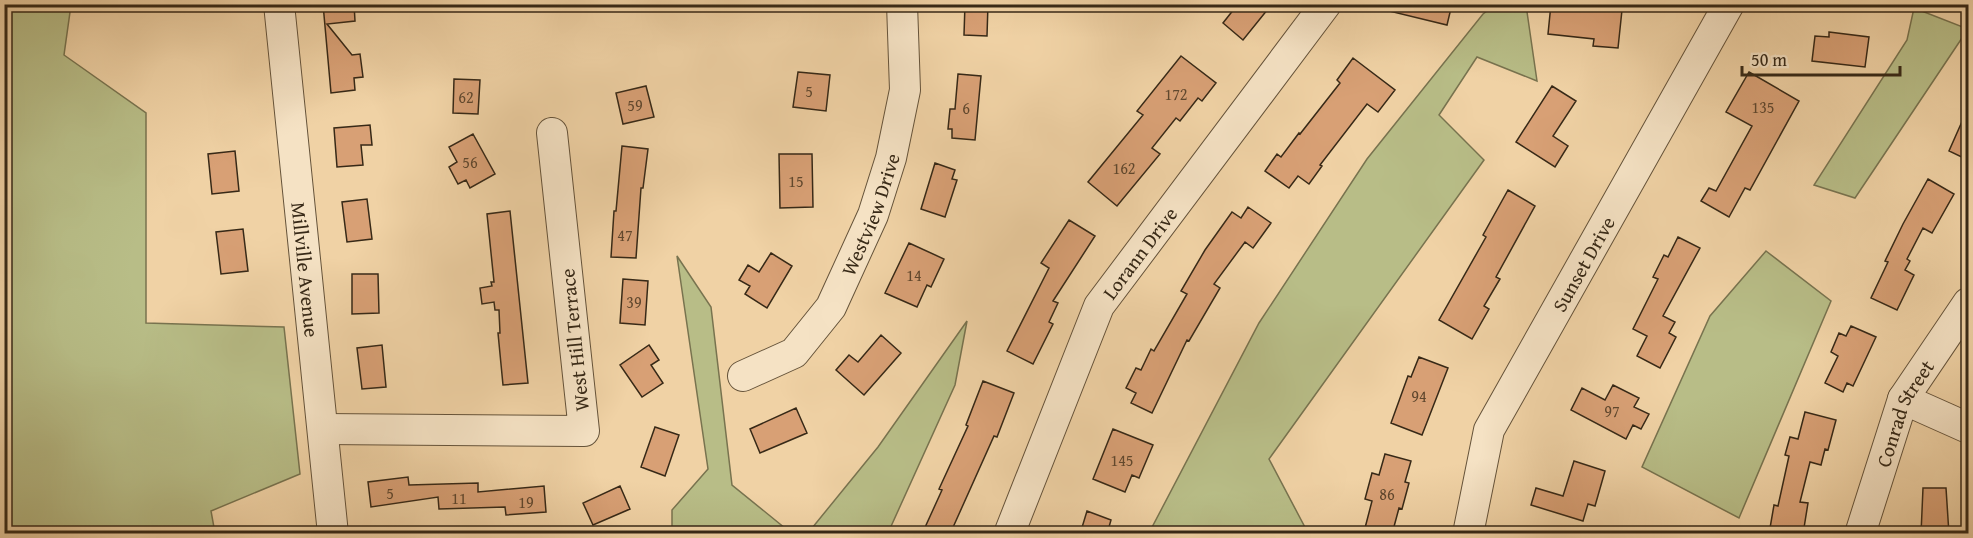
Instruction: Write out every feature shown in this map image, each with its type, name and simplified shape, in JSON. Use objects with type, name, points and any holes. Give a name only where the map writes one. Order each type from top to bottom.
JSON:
[{"type":"street","name":"Millville Avenue","points":[[279,4],[333,534]]},
{"type":"street","name":"Westview Drive","points":[[743,376],[794,353],[831,307],[873,215],[891,158],[905,90],[902,4]]},
{"type":"street","name":"Lorann Drive","points":[[1009,534],[1100,306],[1326,4]]},
{"type":"street","name":"Sunset Drive","points":[[1468,534],[1489,430],[1729,4]]},
{"type":"street","name":"West Hill Terrace","points":[[323,429],[584,431],[552,133]]},
{"type":"street","name":"Conrad Street","points":[[1860,534],[1904,399],[1968,303]]},
{"type":"street","points":[[1904,399],[1968,428]]},
{"type":"green space","points":[[4,5],[71,5],[64,55],[146,113],[146,323],[284,327],[300,474],[211,511],[215,533],[5,533]]},
{"type":"green space","points":[[1495,5],[1526,5],[1537,81],[1477,57],[1439,115],[1484,160],[1269,459],[1308,533],[1149,533],[1259,323],[1367,159],[1483,14]]},
{"type":"green space","points":[[1914,8],[1968,29],[1855,198],[1814,185],[1907,40]]},
{"type":"green space","points":[[1766,251],[1831,301],[1739,518],[1642,467],[1710,316]]},
{"type":"green space","points":[[677,256],[711,307],[732,485],[791,533],[672,533],[672,510],[708,469]]},
{"type":"green space","points":[[967,321],[955,385],[888,533],[808,533],[878,447]]},
{"type":"building","points":[[323,4],[354,4],[355,21],[327,24],[352,55],[360,54],[363,77],[354,78],[355,90],[331,93]]},
{"type":"building","points":[[965,4],[988,4],[987,36],[964,35]]},
{"type":"building","points":[[1238,4],[1272,4],[1243,40],[1223,23]]},
{"type":"building","points":[[1389,4],[1452,4],[1447,25],[1389,11]]},
{"type":"building","points":[[1551,4],[1622,10],[1618,48],[1593,46],[1594,39],[1548,34]]},
{"type":"building","points":[[1829,32],[1869,37],[1865,67],[1812,61],[1815,36],[1829,37]]},
{"type":"building","points":[[1181,56],[1216,83],[1202,101],[1198,98],[1180,121],[1176,118],[1152,148],[1160,154],[1117,206],[1088,182],[1143,115],[1137,111]]},
{"type":"building","points":[[1353,58],[1395,90],[1378,112],[1367,104],[1320,165],[1322,166],[1309,184],[1298,176],[1289,188],[1265,171],[1277,154],[1281,157],[1340,83],[1337,80]]},
{"type":"building","points":[[798,72],[830,75],[826,111],[793,107]]},
{"type":"building","points":[[1749,72],[1799,101],[1750,190],[1745,188],[1729,217],[1701,201],[1709,188],[1716,191],[1752,126],[1726,112]]},
{"type":"building","points":[[958,74],[981,76],[975,140],[952,138],[952,129],[948,129],[950,109],[955,109]]},
{"type":"building","points":[[454,79],[480,80],[478,114],[453,113]]},
{"type":"building","points":[[646,86],[654,117],[623,124],[616,93]]},
{"type":"building","points":[[1552,86],[1576,101],[1553,136],[1568,146],[1555,167],[1516,142]]},
{"type":"building","points":[[1968,108],[1968,160],[1949,151]]},
{"type":"building","points":[[370,125],[372,145],[361,145],[363,165],[337,167],[334,128]]},
{"type":"building","points":[[473,134],[495,174],[470,188],[466,180],[458,184],[449,167],[457,162],[449,147]]},
{"type":"building","points":[[622,146],[648,149],[643,188],[641,188],[636,258],[611,257]]},
{"type":"building","points":[[235,151],[239,191],[212,194],[208,154]]},
{"type":"building","points":[[779,154],[812,154],[813,207],[780,208]]},
{"type":"building","points":[[935,163],[955,170],[952,179],[957,180],[945,217],[921,209]]},
{"type":"building","points":[[1928,179],[1954,194],[1932,233],[1923,228],[1907,259],[1910,261],[1905,270],[1914,275],[1897,310],[1871,298],[1888,262],[1885,261]]},
{"type":"building","points":[[1508,190],[1535,206],[1496,277],[1500,279],[1484,306],[1489,309],[1472,339],[1439,320],[1486,237],[1483,235]]},
{"type":"building","points":[[367,199],[372,239],[347,242],[342,202]]},
{"type":"building","points":[[1248,207],[1271,223],[1253,248],[1245,242],[1214,284],[1220,288],[1189,341],[1187,340],[1152,413],[1131,403],[1136,393],[1126,388],[1136,368],[1141,370],[1151,349],[1154,351],[1187,294],[1181,291],[1205,250],[1232,212],[1241,218]]},
{"type":"building","points":[[510,211],[528,383],[503,385],[498,333],[500,333],[499,310],[495,310],[494,302],[482,304],[480,288],[492,286],[491,282],[494,282],[487,214]]},
{"type":"building","points":[[1069,220],[1095,236],[1053,301],[1058,303],[1049,322],[1053,324],[1033,364],[1007,351],[1049,268],[1041,263]]},
{"type":"building","points":[[243,229],[248,271],[221,274],[216,232]]},
{"type":"building","points":[[1678,237],[1700,248],[1663,316],[1675,322],[1669,333],[1676,337],[1660,368],[1637,356],[1647,336],[1633,329],[1658,279],[1653,277],[1664,255],[1668,257]]},
{"type":"building","points":[[909,243],[944,259],[931,287],[927,285],[917,307],[885,293]]},
{"type":"building","points":[[771,253],[792,266],[767,308],[745,294],[750,286],[739,280],[748,265],[759,272]]},
{"type":"building","points":[[352,274],[378,274],[379,313],[352,314]]},
{"type":"building","points":[[623,279],[648,281],[645,325],[620,323]]},
{"type":"building","points":[[1851,326],[1876,337],[1853,386],[1847,383],[1843,392],[1825,383],[1838,356],[1831,352],[1839,333],[1846,336]]},
{"type":"building","points":[[881,335],[901,353],[864,395],[836,370],[849,355],[858,362]]},
{"type":"building","points":[[382,345],[386,387],[362,389],[357,348]]},
{"type":"building","points":[[649,345],[659,360],[651,365],[663,383],[642,397],[620,365]]},
{"type":"building","points":[[1419,357],[1448,368],[1422,435],[1391,423],[1408,376],[1411,377]]},
{"type":"building","points":[[983,381],[1014,393],[997,437],[994,436],[950,534],[922,534],[942,490],[939,489],[968,426],[966,425]]},
{"type":"building","points":[[1613,385],[1639,398],[1634,407],[1649,414],[1641,429],[1633,425],[1626,439],[1571,410],[1582,388],[1605,400]]},
{"type":"building","points":[[796,408],[807,433],[760,453],[750,429]]},
{"type":"building","points":[[1805,412],[1836,420],[1828,450],[1825,449],[1821,465],[1810,462],[1800,502],[1808,503],[1803,534],[1773,534],[1774,528],[1770,528],[1774,505],[1778,506],[1789,456],[1785,455],[1790,437],[1798,439]]},
{"type":"building","points":[[655,427],[679,435],[665,476],[641,467]]},
{"type":"building","points":[[1113,429],[1153,445],[1139,478],[1132,475],[1125,492],[1093,479]]},
{"type":"building","points":[[1385,454],[1411,461],[1405,482],[1409,483],[1392,534],[1365,528],[1372,501],[1365,499],[1372,473],[1379,475]]},
{"type":"building","points":[[1574,461],[1605,471],[1595,506],[1588,504],[1583,521],[1531,505],[1536,488],[1563,496]]},
{"type":"building","points":[[408,477],[409,485],[478,483],[478,492],[544,486],[546,512],[506,515],[505,507],[439,509],[438,497],[371,507],[368,482]]},
{"type":"building","points":[[620,486],[630,509],[593,525],[583,503]]},
{"type":"building","points":[[1923,488],[1946,488],[1949,534],[1921,534]]},
{"type":"building","points":[[1087,511],[1111,520],[1107,534],[1080,534]]}]
